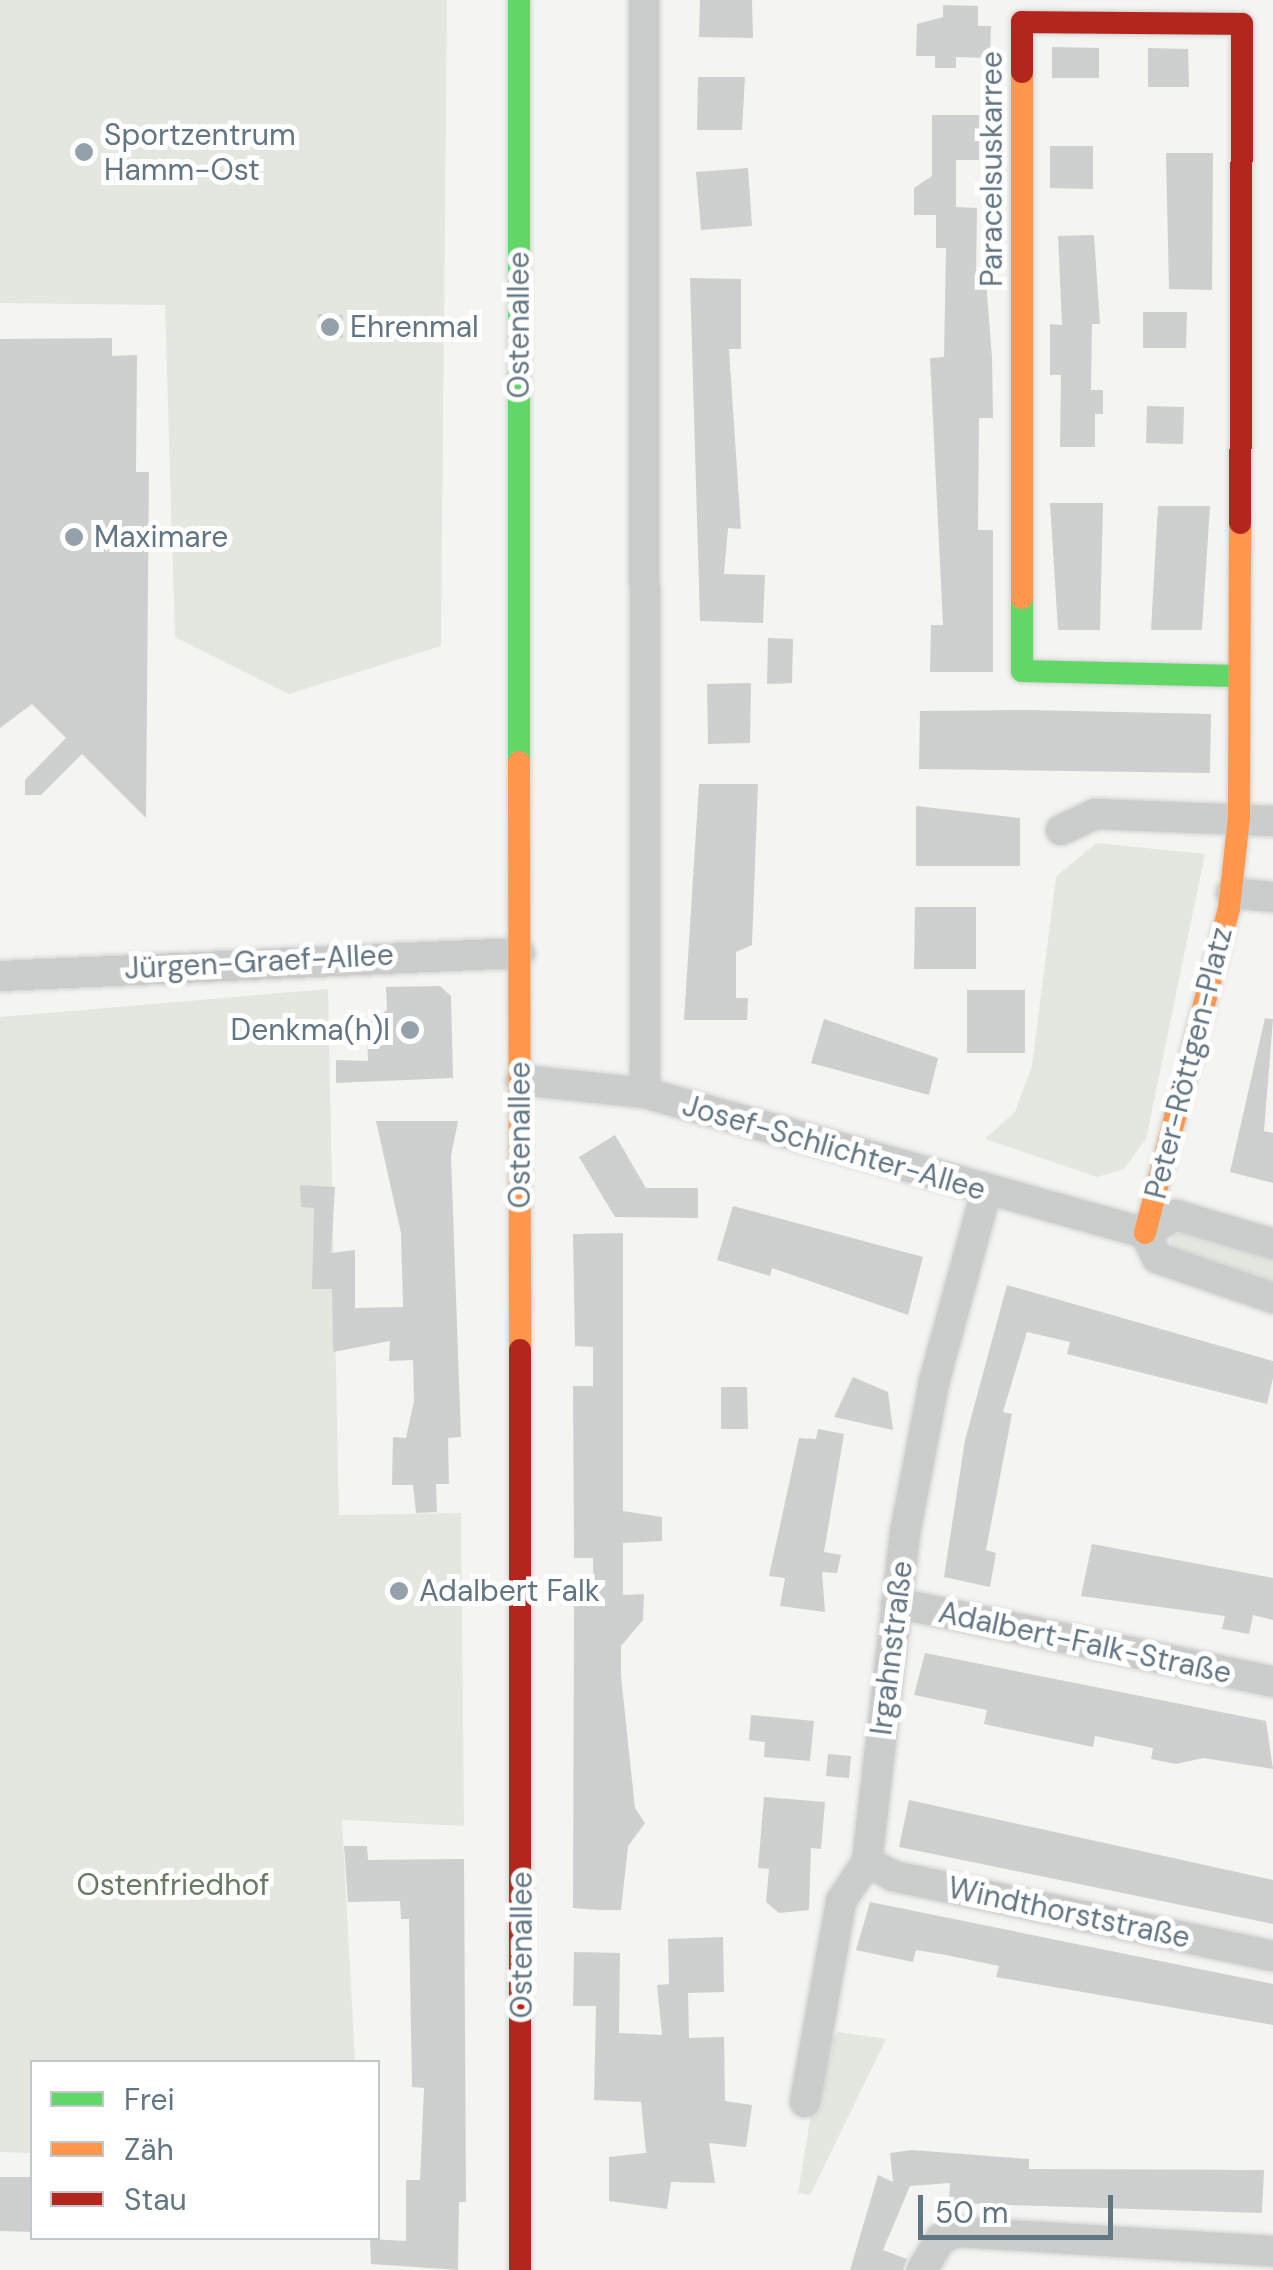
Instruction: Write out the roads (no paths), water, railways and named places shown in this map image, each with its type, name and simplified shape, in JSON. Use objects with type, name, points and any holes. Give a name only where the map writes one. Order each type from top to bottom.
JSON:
[{"type":"street","name":"Ostenallee","points":[[519,0],[520,2270]]},
{"type":"street","points":[[644,0],[645,1093]]},
{"type":"street","name":"Paracelsuskarree","points":[[1238,676],[1022,671],[1022,22],[1242,24],[1239,807]]},
{"type":"street","points":[[1062,830],[1096,814],[1239,807],[1273,821]]},
{"type":"street","name":"Peter-Röttgen-Platz","points":[[1144,1233],[1230,893],[1239,807]]},
{"type":"street","name":"Peter-Röttgen-Platz","points":[[1230,893],[1273,897]]},
{"type":"street","name":"Jürgen-Graef-Allee","points":[[0,976],[519,953]]},
{"type":"street","name":"Josef-Schlichter-Allee","points":[[520,1080],[645,1093],[986,1192],[1144,1233],[1157,1258],[1273,1298]]},
{"type":"street","name":"Irgahnstraße","points":[[806,2102],[840,1901],[868,1862],[896,1604],[934,1382],[986,1192]]},
{"type":"street","points":[[1144,1233],[1176,1216],[1273,1244]]},
{"type":"street","name":"Adalbert-Falk-Straße","points":[[896,1604],[1273,1682]]},
{"type":"street","name":"Windthorststraße","points":[[868,1862],[892,1876],[1273,1956]]},
{"type":"street","points":[[922,2270],[940,2238],[958,2232],[1273,2251]]},
{"type":"place","name":"Sportzentrum Hamm-Ost","points":[[84,152]]},
{"type":"place","name":"Ehrenmal","points":[[330,327]]},
{"type":"place","name":"Maximare","points":[[74,537]]},
{"type":"place","name":"Denkma(h)l","points":[[410,1030]]},
{"type":"place","name":"Adalbert Falk","points":[[399,1591]]},
{"type":"park label","name":"Ostenfriedhof","points":[[173,1885]]}]
